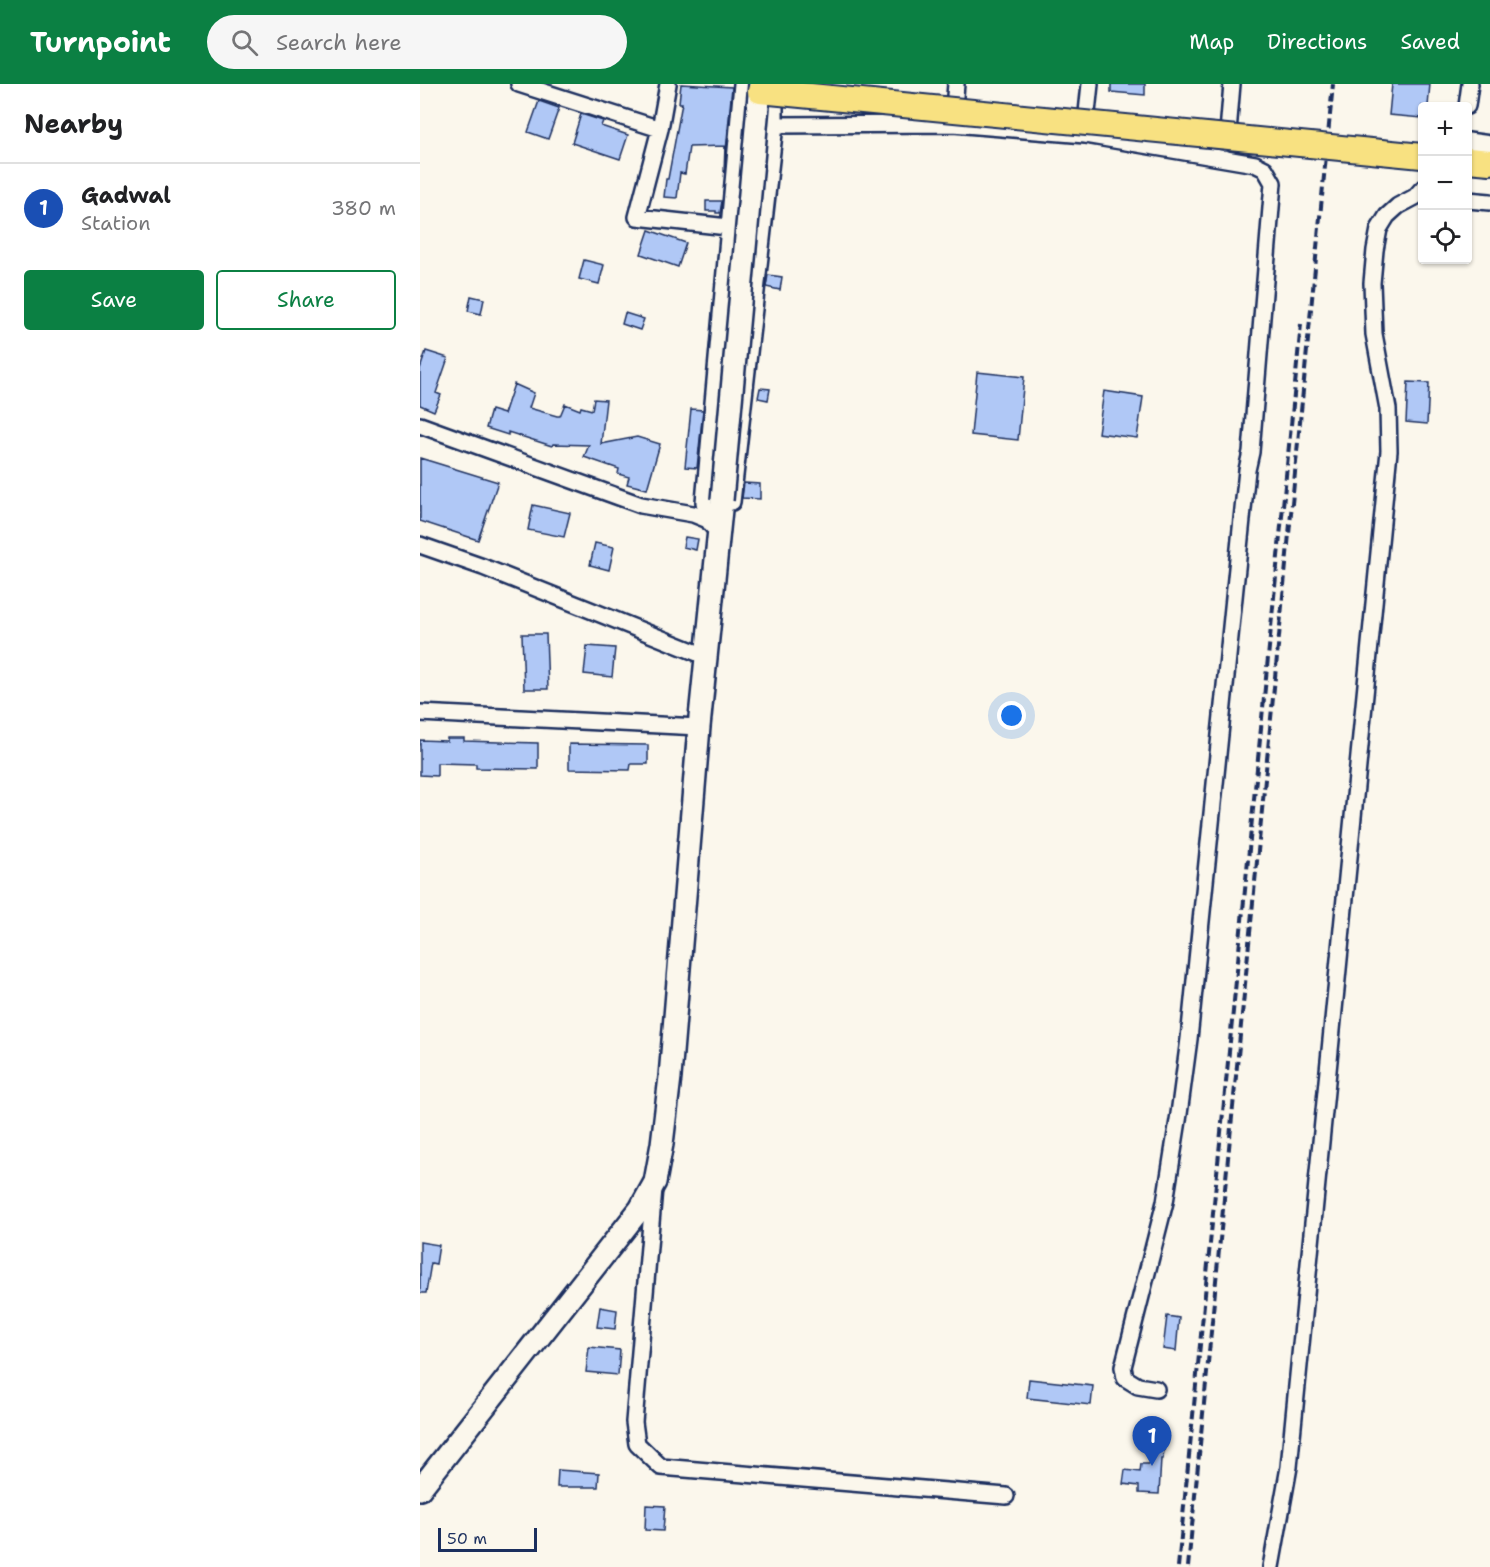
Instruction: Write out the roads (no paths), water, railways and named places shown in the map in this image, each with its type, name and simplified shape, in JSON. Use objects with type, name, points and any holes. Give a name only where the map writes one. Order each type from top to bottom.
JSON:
[{"type":"main road","points":[[420,1489],[640,1209],[655,1182],[670,1077],[705,656],[719,538],[759,86],[1418,156]]},
{"type":"main road","points":[[1472,160],[1490,162]]},
{"type":"street","points":[[519,84],[660,129]]},
{"type":"street","points":[[668,84],[660,129],[637,217],[763,231]]},
{"type":"street","points":[[953,124],[956,84]]},
{"type":"street","points":[[1085,135],[1090,84]]},
{"type":"street","points":[[1226,159],[1232,84]]},
{"type":"street","points":[[1468,102],[1470,84]]},
{"type":"street","points":[[719,538],[728,521],[732,502],[775,125],[759,86]]},
{"type":"street","points":[[719,538],[708,520],[704,502],[730,228],[759,86]]},
{"type":"street","points":[[775,125],[953,124],[1085,135],[1255,164],[1265,169],[1273,183],[1264,270],[1251,452],[1189,1039],[1165,1202],[1123,1367],[1125,1378],[1138,1386],[1156,1389]]},
{"type":"street","points":[[1472,142],[1490,144]]},
{"type":"street","points":[[1271,1567],[1289,1467],[1389,451],[1388,409],[1374,334],[1372,283],[1375,250],[1379,229],[1387,216],[1398,206],[1418,195]]},
{"type":"street","points":[[1472,200],[1490,202]]},
{"type":"street","points":[[420,424],[641,505],[693,514],[708,520]]},
{"type":"street","points":[[420,545],[483,567],[705,656]]},
{"type":"street","points":[[420,713],[699,727]]},
{"type":"street","points":[[655,1182],[634,1422],[637,1444],[661,1467],[1006,1496]]},
{"type":"railway","points":[[1188,1567],[1333,84]]},
{"type":"railway","points":[[1178,1567],[1301,324]]},
{"type":"place","name":"Gadwal","points":[[1152,1466]]}]
